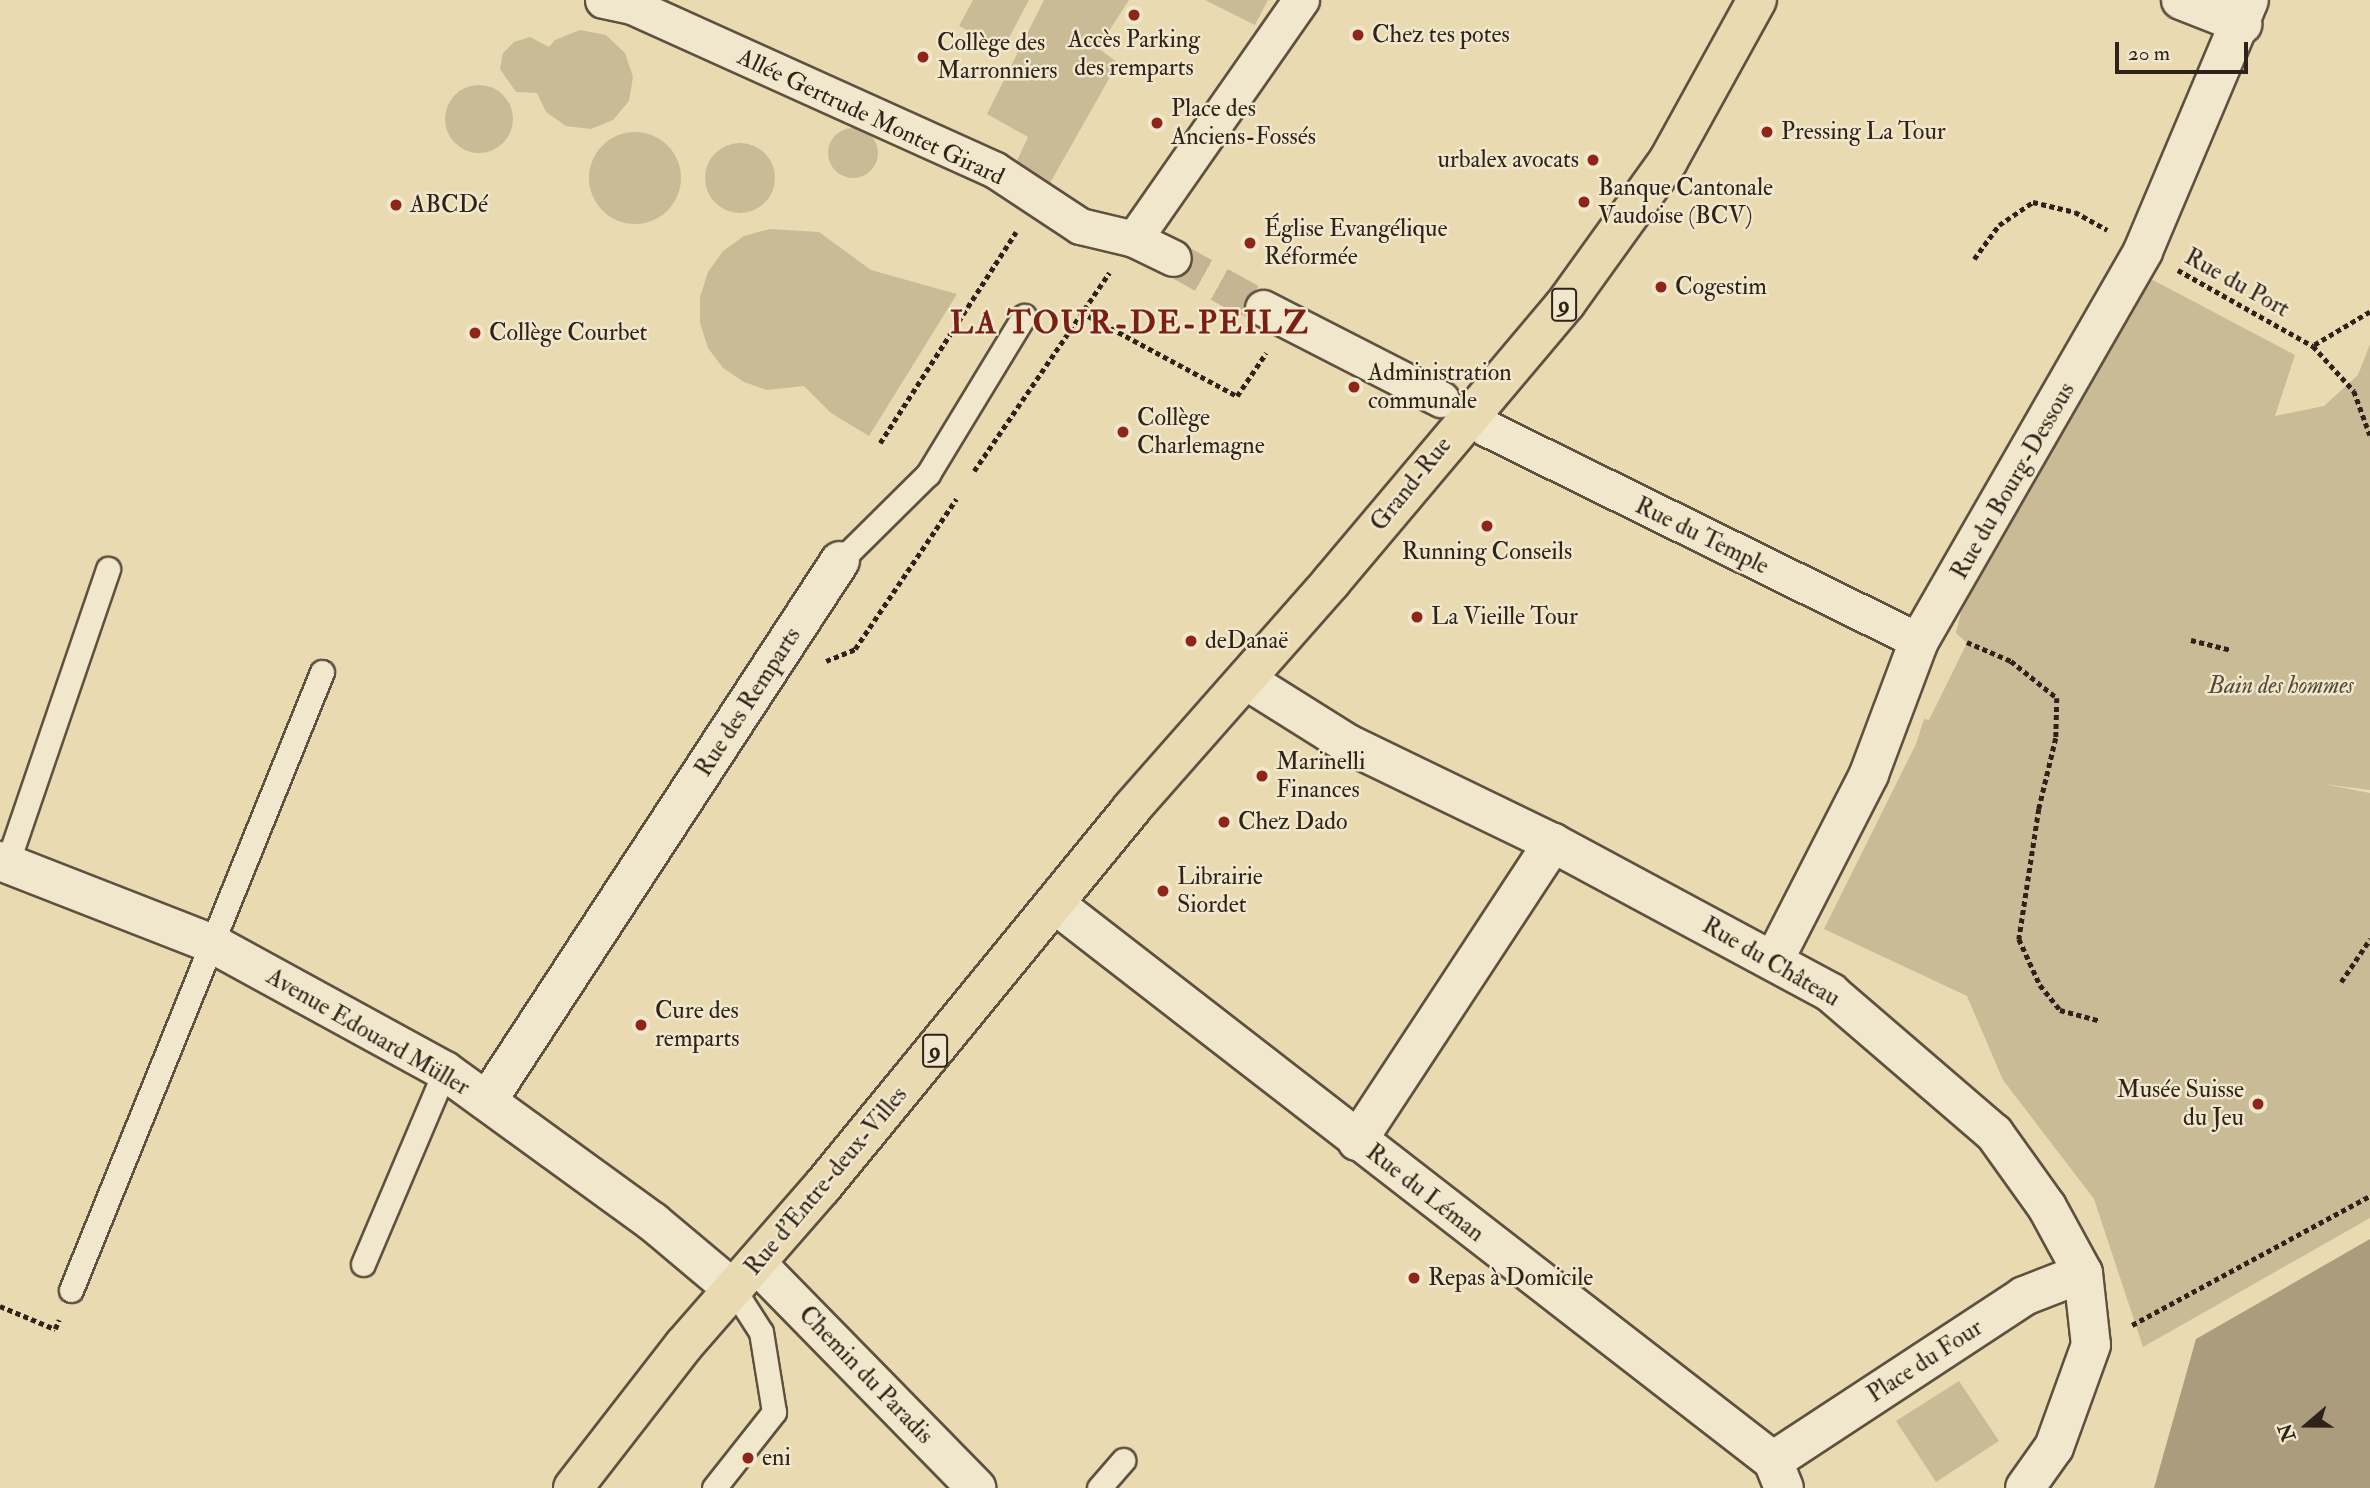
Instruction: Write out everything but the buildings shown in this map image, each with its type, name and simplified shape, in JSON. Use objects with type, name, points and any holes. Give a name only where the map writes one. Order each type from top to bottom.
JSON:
[{"type":"main road","name":"Grand-Rue","points":[[1131,809],[1246,680],[1566,303],[1668,161],[1757,0]]},
{"type":"main road","name":"Rue d'Entre-deux-Villes","points":[[573,1488],[684,1345],[1056,905],[1131,809]]},
{"type":"street","name":"Allée Gertrude Montet Girard","points":[[603,0],[632,6],[982,164],[1080,226],[1134,239],[1173,258]]},
{"type":"street","points":[[1134,239],[1301,0]]},
{"type":"street","points":[[2181,0],[2245,12]]},
{"type":"street","name":"Rue du Bourg-Dessous","points":[[1774,960],[1869,774],[1919,641],[2143,251],[2245,12]]},
{"type":"street","points":[[1275,314],[1441,399]]},
{"type":"street","name":"Rue du Temple","points":[[1486,428],[1919,641]]},
{"type":"street","name":"Rue des Remparts","points":[[487,1101],[840,561]]},
{"type":"street","name":"Rue du Château","points":[[1246,680],[1348,744],[1553,843],[1831,993],[1994,1133],[2047,1207],[2083,1273],[2091,1345],[2054,1447],[2025,1488]]},
{"type":"street","points":[[1357,1141],[1553,843]]},
{"type":"street","name":"Avenue Edouard Müller","points":[[4,862],[213,944],[444,1071],[653,1222],[745,1276]]},
{"type":"street","name":"Rue du Léman","points":[[1056,905],[1779,1474]]},
{"type":"street","name":"Place du Four","points":[[1779,1474],[2024,1296],[2083,1273]]},
{"type":"street","name":"Chemin du Paradis","points":[[745,1276],[976,1488]]},
{"type":"lane","name":"Rue des Remparts","points":[[840,561],[928,474],[1024,317]]},
{"type":"lane","points":[[4,862],[108,569]]},
{"type":"lane","points":[[71,1290],[322,672]]},
{"type":"lane","points":[[363,1264],[444,1071]]},
{"type":"lane","points":[[714,1488],[774,1412],[761,1332],[745,1276]]},
{"type":"lane","points":[[1099,1488],[1123,1460]]},
{"type":"path","points":[[880,443],[1036,200]]},
{"type":"path","name":"Rue du Port","points":[[1974,260],[1999,225],[2034,202],[2075,212],[2313,346],[2354,391],[2370,435]]},
{"type":"path","points":[[1081,312],[1237,396],[1275,314]]},
{"type":"path","points":[[2313,346],[2370,312]]},
{"type":"path","points":[[1919,641],[1941,644],[1954,621],[1968,642],[2011,661],[2057,698],[2056,738],[2039,808],[2019,939],[2040,985],[2060,1010],[2101,1021]]},
{"type":"path","points":[[2191,640],[2231,650]]},
{"type":"path","points":[[2341,982],[2370,939]]},
{"type":"path","points":[[2091,1345],[2186,1300],[2370,1196]]},
{"type":"path","points":[[0,1306],[55,1329],[71,1290]]},
{"type":"green space","points":[[973,0],[1029,0],[1003,49],[959,26]]},
{"type":"green space","points":[[1044,0],[1129,0],[1098,48],[1118,63],[1050,183],[1016,163],[1028,137],[987,114]]},
{"type":"green space","points":[[1205,0],[1268,0],[1255,25]]},
{"type":"green space","points":[[580,30],[606,35],[625,53],[633,77],[629,101],[613,120],[591,129],[566,126],[546,112],[537,93],[516,92],[500,69],[503,53],[514,42],[530,37],[549,47],[555,40]]},
{"type":"green space","points":[[479,85],[492,88],[503,95],[510,106],[513,119],[510,132],[503,143],[492,150],[479,153],[466,150],[455,143],[448,132],[445,119],[448,106],[455,95],[466,88]]},
{"type":"green space","points":[[853,128],[870,136],[878,153],[870,170],[853,178],[836,170],[828,153],[836,136]]},
{"type":"green space","points":[[635,132],[653,135],[668,145],[678,160],[681,178],[678,196],[668,211],[653,221],[635,224],[617,221],[602,211],[592,196],[589,178],[592,160],[602,145],[617,135]]},
{"type":"green space","points":[[747,143],[760,149],[769,158],[773,164],[773,192],[765,203],[754,211],[733,213],[715,203],[707,192],[705,171],[715,153],[726,145]]},
{"type":"green space","points":[[770,229],[819,232],[871,270],[957,294],[869,436],[831,413],[804,386],[767,390],[744,382],[723,368],[708,348],[700,323],[700,297],[708,272],[723,251],[744,236]]},
{"type":"green space","name":"Bain des hommes","points":[[2151,279],[2295,355],[2275,416],[2324,406],[2358,375],[2370,344],[2370,790],[2324,784],[2370,793],[2370,1218],[2143,1347],[2094,1199],[2003,1080],[1967,996],[1824,929],[1916,744],[1924,719],[1929,720],[1967,643],[1956,633],[1961,612],[2029,478],[2142,282]]},
{"type":"green space","points":[[1959,1381],[1999,1441],[1936,1482],[1896,1421]]},
{"type":"shaded area","points":[[2370,1239],[2370,1488],[2154,1488],[2196,1339]]},
{"type":"tunnel","points":[[1173,258],[1263,308]]},
{"type":"place","name":"Accès Parking des remparts","points":[[1134,15]]},
{"type":"place","name":"Chez tes potes","points":[[1358,35]]},
{"type":"place","name":"Collège des Marronniers","points":[[923,57]]},
{"type":"place","name":"Place des Anciens-Fossés","points":[[1157,123]]},
{"type":"place","name":"Pressing La Tour","points":[[1767,132]]},
{"type":"place","name":"urbalex avocats","points":[[1593,160]]},
{"type":"place","name":"Banque Cantonale Vaudoise (BCV)","points":[[1584,202]]},
{"type":"place","name":"ABCDé","points":[[396,205]]},
{"type":"place","name":"Église Evangélique Réformée","points":[[1250,243]]},
{"type":"place","name":"Cogestim","points":[[1661,287]]},
{"type":"place","name":"Collège Courbet","points":[[475,333]]},
{"type":"place","name":"Administration communale","points":[[1354,387]]},
{"type":"place","name":"Collège Charlemagne","points":[[1123,432]]},
{"type":"place","name":"Running Conseils","points":[[1487,526]]},
{"type":"place","name":"La Vieille Tour","points":[[1417,617]]},
{"type":"place","name":"deDanaë","points":[[1191,641]]},
{"type":"place","name":"Marinelli Finances","points":[[1262,776]]},
{"type":"place","name":"Chez Dado","points":[[1224,822]]},
{"type":"place","name":"Librairie Siordet","points":[[1163,891]]},
{"type":"place","name":"Cure des remparts","points":[[641,1025]]},
{"type":"place","name":"Musée Suisse du Jeu","points":[[2258,1104]]},
{"type":"place","name":"Repas à Domicile","points":[[1414,1278]]},
{"type":"place","name":"eni","points":[[748,1458]]},
{"type":"district","name":"LA TOUR-DE-PEILZ","points":[[1130,323]]}]
